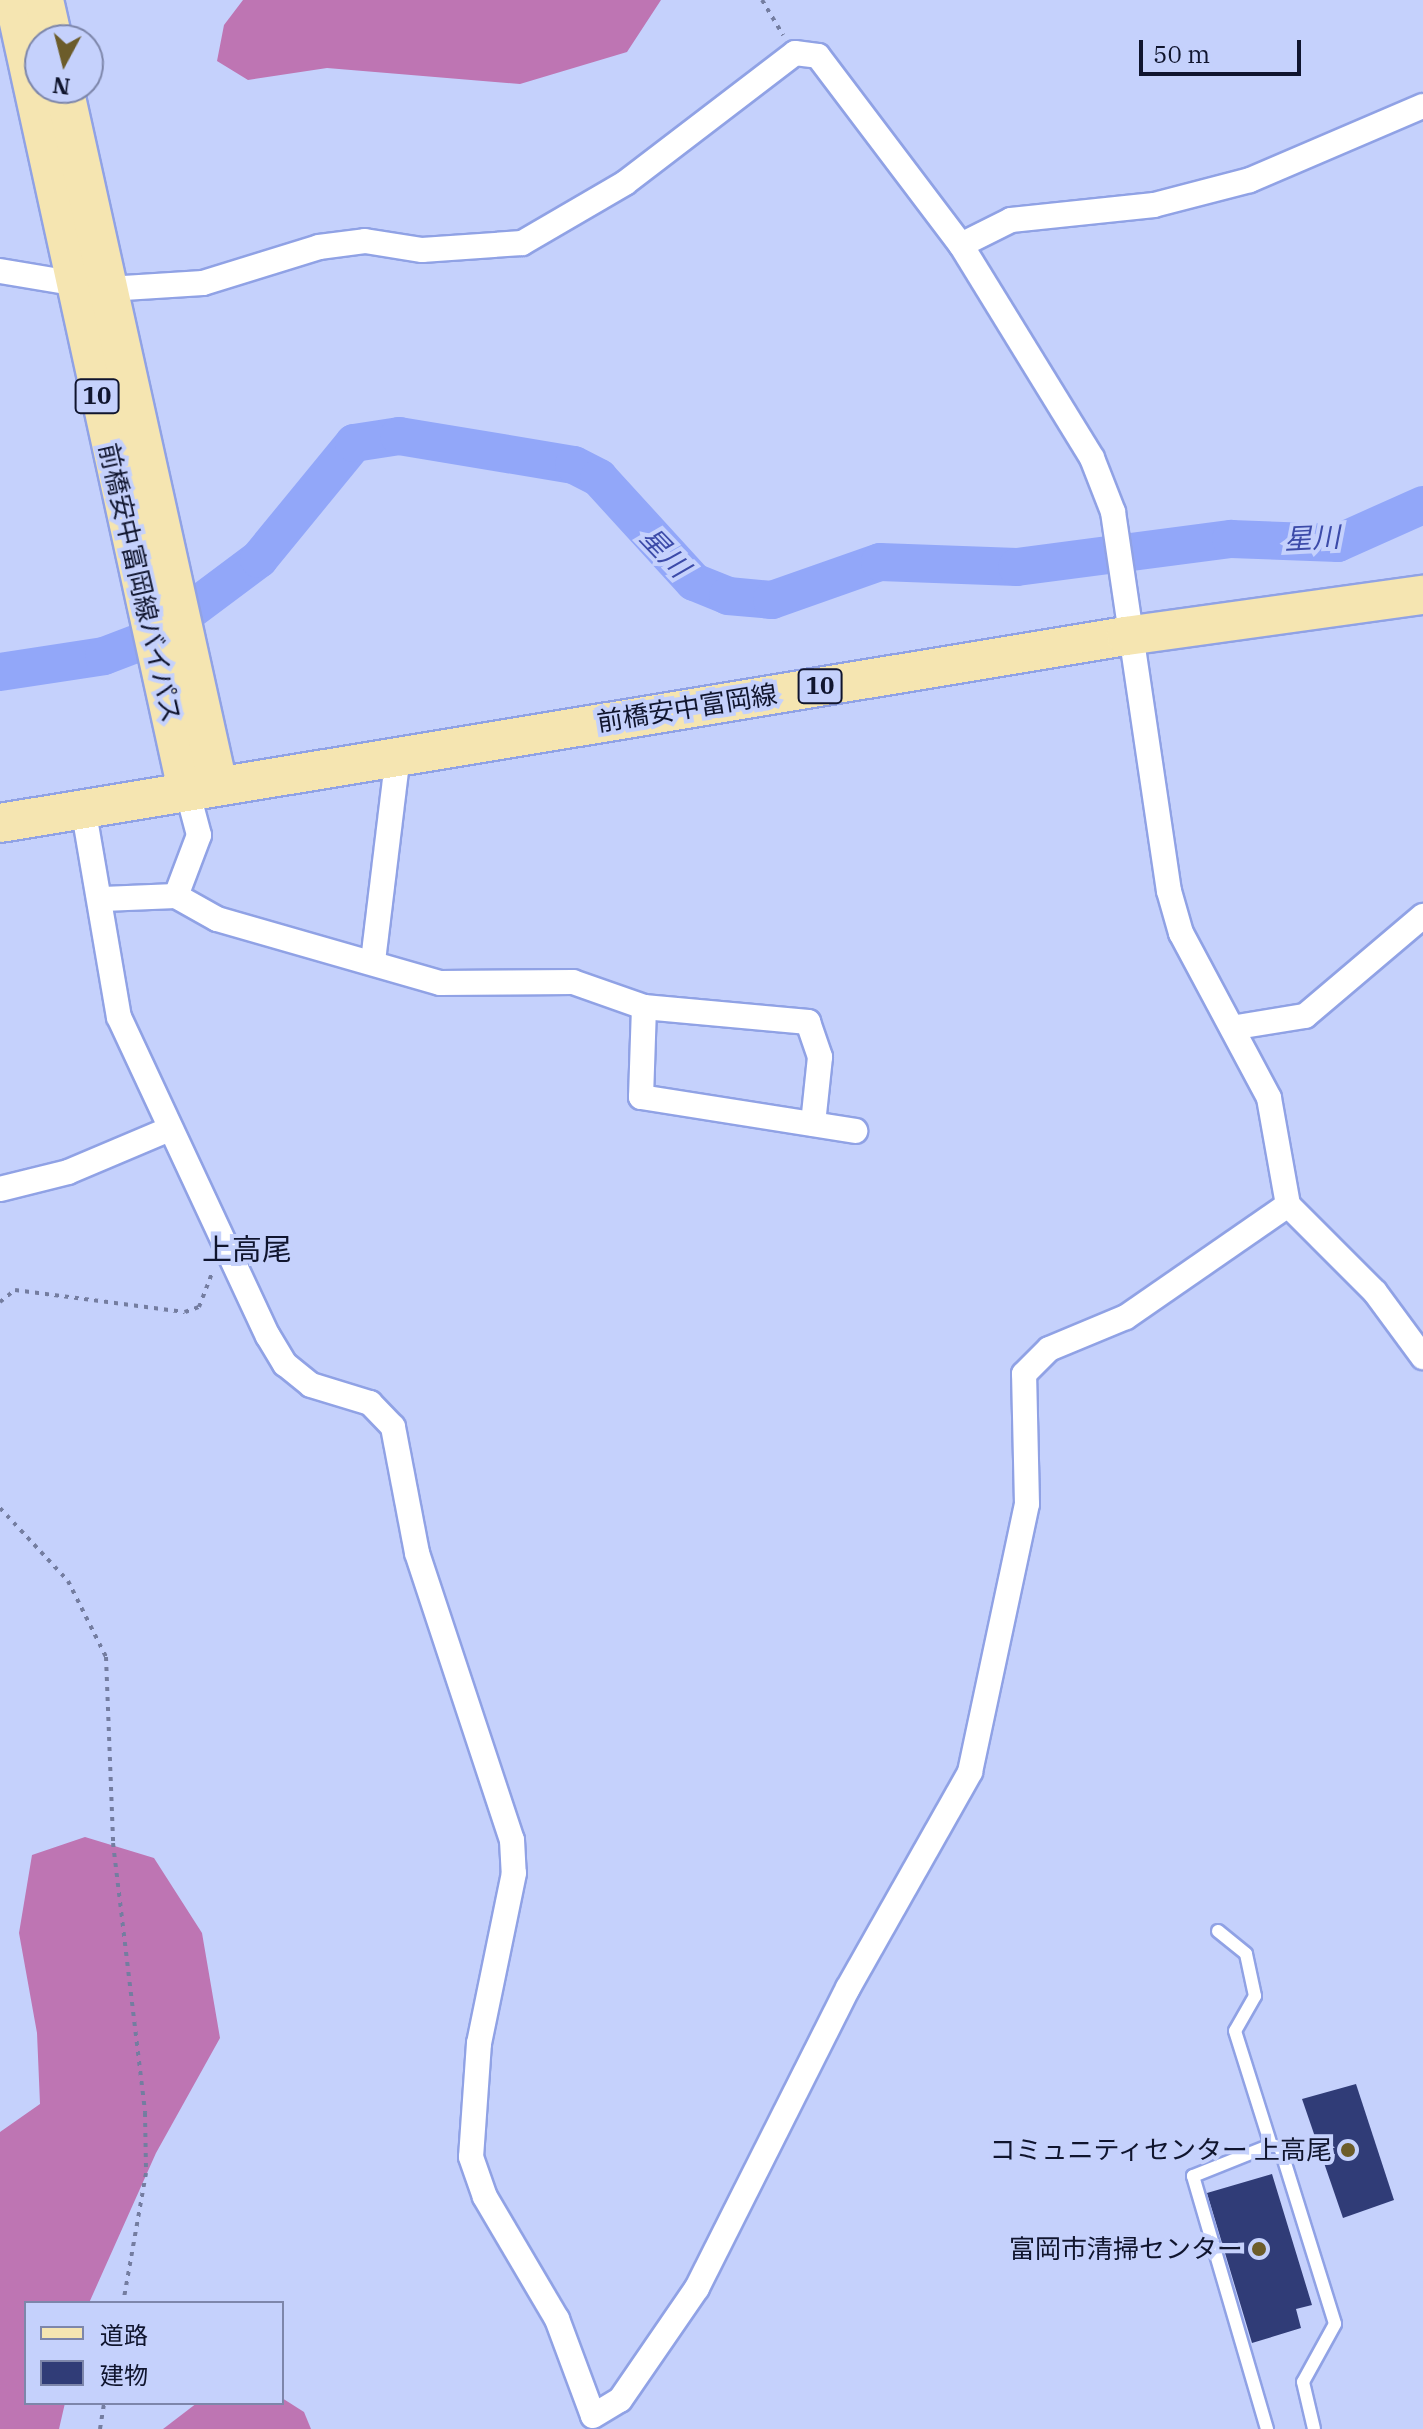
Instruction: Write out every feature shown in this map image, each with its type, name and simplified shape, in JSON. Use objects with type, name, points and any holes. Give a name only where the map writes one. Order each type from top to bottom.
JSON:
[{"type":"main road","name":"前橋安中富岡線バイパス","points":[[14,0],[71,286],[203,788]]},
{"type":"main road","points":[[44,0],[49,24]]},
{"type":"main road","name":"前橋安中富岡線バイパス","points":[[68,104],[108,289],[203,788]]},
{"type":"main road","name":"前橋安中富岡線","points":[[0,823],[1126,636],[1423,595]]},
{"type":"street","points":[[0,271],[71,286],[108,289],[203,283],[319,247],[365,241],[422,250],[522,243],[625,183],[795,53],[818,56],[961,245],[1092,458],[1113,512],[1126,636],[1181,933],[1237,1027],[1269,1098],[1288,1205],[1375,1292],[1423,1357]]},
{"type":"street","points":[[961,245],[1011,220],[1154,205],[1250,180],[1423,106]]},
{"type":"street","points":[[373,961],[398,755]]},
{"type":"street","points":[[176,896],[199,835],[203,788]]},
{"type":"street","points":[[83,807],[103,899],[119,1017],[285,1364],[311,1385],[370,1403],[393,1427],[417,1553],[512,1840],[514,1873],[479,2043],[471,2157],[485,2197],[557,2319],[586,2411],[593,2416],[620,2400],[697,2288],[848,1988],[957,1805],[1001,1643],[1027,1504],[1024,1374],[1049,1349],[1126,1317],[1288,1205]]},
{"type":"street","points":[[103,899],[176,896],[217,919],[373,961],[440,983],[573,982],[644,1007],[808,1022],[820,1057],[813,1124]]},
{"type":"street","points":[[1237,1027],[1305,1016],[1423,916]]},
{"type":"street","points":[[644,1007],[641,1097],[855,1131]]},
{"type":"street","points":[[0,1189],[68,1172],[170,1129]]},
{"type":"lane","points":[[1218,1931],[1246,1954],[1255,1996],[1235,2031],[1271,2145]]},
{"type":"lane","points":[[1267,2429],[1193,2176],[1271,2145],[1280,2147],[1335,2324],[1303,2382],[1314,2429]]},
{"type":"path","points":[[762,0],[795,53]]},
{"type":"path","points":[[0,1302],[15,1290],[185,1312],[199,1307],[223,1236]]},
{"type":"path","points":[[0,1508],[68,1581],[106,1657],[113,1843],[146,2128],[146,2173],[123,2301]]},
{"type":"path","points":[[100,2429],[104,2405]]},
{"type":"shaded area","points":[[243,0],[661,0],[627,52],[520,84],[327,68],[248,80],[217,61],[224,25]]},
{"type":"shaded area","points":[[85,1837],[154,1858],[202,1933],[220,2038],[156,2153],[90,2301],[24,2301],[24,2405],[65,2405],[59,2429],[0,2429],[0,2132],[40,2104],[37,2033],[19,1933],[32,1855]]},
{"type":"shaded area","points":[[284,2399],[304,2412],[311,2429],[163,2429],[194,2405],[284,2405]]},
{"type":"building","name":"コミュニティセンター 上高尾","points":[[1356,2084],[1394,2200],[1343,2218],[1302,2099]]},
{"type":"building","name":"富岡市清掃センター","points":[[1272,2174],[1312,2305],[1296,2309],[1301,2328],[1252,2343],[1207,2193]]},
{"type":"waterway","name":"星川","points":[[0,672],[104,656],[156,636],[259,559],[354,443],[399,436],[574,465],[599,478],[694,582],[728,596],[772,600],[880,562],[1017,567],[1231,539],[1338,543],[1423,505]]},
{"type":"place","name":"コミュニティセンター 上高尾","points":[[1348,2150]]},
{"type":"place","name":"富岡市清掃センター","points":[[1259,2249]]},
{"type":"district","name":"上高尾","points":[[247,1249]]}]
